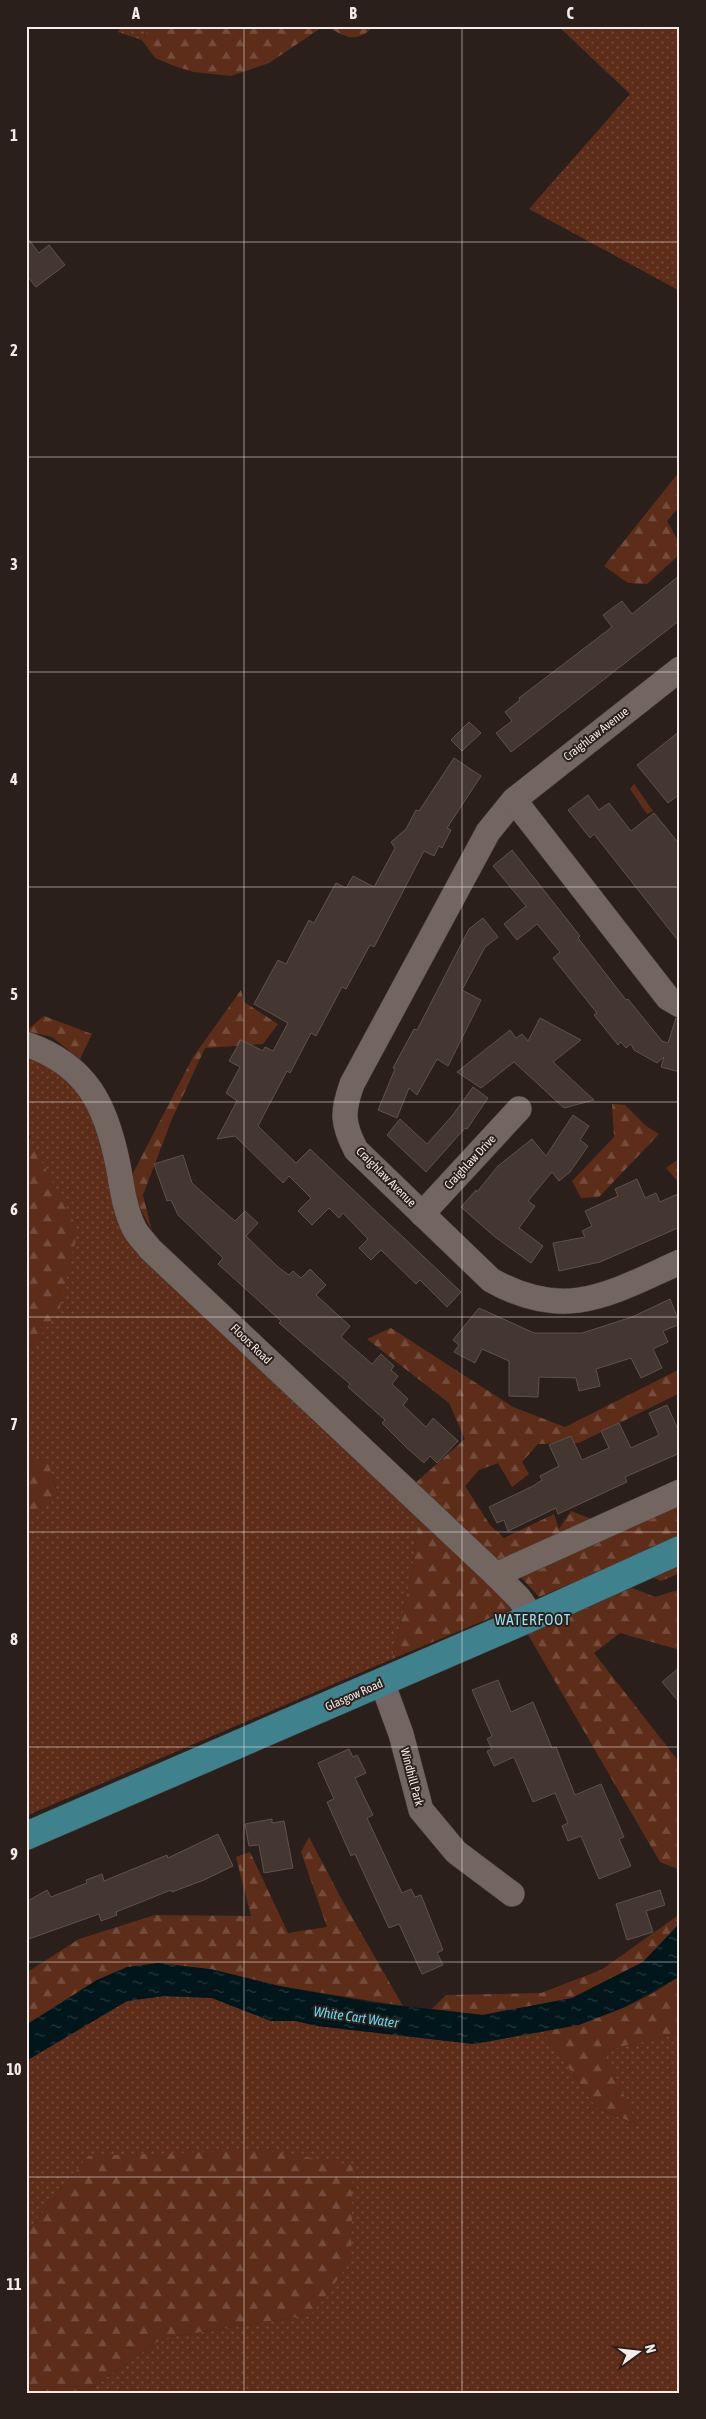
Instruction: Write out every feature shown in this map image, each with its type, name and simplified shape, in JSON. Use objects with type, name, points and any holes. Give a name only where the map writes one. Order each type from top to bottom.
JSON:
[{"type":"main road","name":"Glasgow Road","points":[[26,1836],[532,1617],[680,1550]]},
{"type":"street","name":"Craighlaw Avenue","points":[[680,669],[514,800],[488,832],[352,1084],[343,1117],[348,1134],[356,1150],[491,1280],[527,1297],[566,1302],[594,1299],[680,1262]]},
{"type":"street","points":[[514,800],[668,998],[680,1005]]},
{"type":"street","name":"Floors Road","points":[[26,1044],[45,1051],[65,1063],[91,1088],[106,1118],[118,1165],[122,1196],[134,1229],[150,1249],[496,1575],[519,1598],[532,1617]]},
{"type":"street","name":"Craighlaw Drive","points":[[422,1214],[519,1109]]},
{"type":"street","points":[[496,1575],[680,1492]]},
{"type":"street","name":"Windhill Park","points":[[382,1682],[401,1734],[420,1810],[456,1852],[512,1894]]},
{"type":"green space","points":[[120,26],[151,26],[142,40],[118,32]]},
{"type":"green space","points":[[151,26],[324,26],[269,63],[231,76],[194,72],[155,58],[142,40]]},
{"type":"green space","points":[[327,26],[374,26],[362,35],[351,37],[340,34]]},
{"type":"green space","points":[[558,26],[680,26],[680,291],[529,209],[630,94]]},
{"type":"green space","points":[[680,471],[680,506],[667,521],[680,544],[680,554],[647,584],[628,583],[604,566]]},
{"type":"green space","points":[[634,784],[653,811],[647,814],[630,789]]},
{"type":"green space","points":[[241,990],[244,1002],[278,1024],[263,1044],[205,1048],[172,1119],[143,1195],[152,1231],[130,1189],[130,1179],[193,1057]]},
{"type":"green space","points":[[44,1016],[92,1034],[80,1059],[52,1037],[26,1031]]},
{"type":"green space","points":[[26,1056],[52,1067],[86,1096],[97,1120],[114,1207],[419,1516],[411,1577],[392,1659],[26,1816],[26,1517],[58,1495],[47,1459],[26,1461],[26,1346],[33,1345],[30,1136],[26,1132]]},
{"type":"green space","points":[[612,1104],[625,1105],[646,1126],[659,1134],[599,1197],[581,1198],[572,1181],[614,1137]]},
{"type":"green space","points":[[26,1132],[78,1230],[59,1312],[33,1345],[26,1346]]},
{"type":"green space","points":[[680,1158],[680,1184],[666,1168]]},
{"type":"green space","points":[[391,1328],[513,1407],[565,1427],[680,1369],[680,1393],[579,1443],[538,1444],[522,1462],[529,1474],[512,1487],[498,1463],[479,1470],[465,1486],[490,1525],[504,1538],[554,1514],[559,1529],[571,1511],[594,1520],[500,1565],[413,1485],[465,1439],[449,1403],[367,1339]]},
{"type":"green space","points":[[47,1458],[58,1496],[26,1517],[26,1461]]},
{"type":"green space","points":[[680,1503],[680,1538],[539,1597],[520,1576]]},
{"type":"green space","points":[[419,1516],[514,1608],[392,1659],[411,1577]]},
{"type":"green space","points":[[680,1564],[680,1573],[661,1581],[652,1577]]},
{"type":"green space","points":[[632,1588],[655,1597],[680,1591],[680,1650],[620,1633],[594,1653],[680,1763],[680,1870],[660,1862],[527,1633],[566,1612]]},
{"type":"green space","points":[[309,1837],[342,1900],[403,2006],[279,1986],[210,1969],[97,1980],[26,2025],[26,1973],[79,1939],[155,1915],[251,1916],[236,1857],[250,1852],[288,1933],[327,1927],[301,1852]]},
{"type":"green space","points":[[680,1914],[680,1923],[643,1962],[572,1998],[483,2015],[432,2009],[446,1995],[541,1993],[601,1970]]},
{"type":"green space","points":[[680,1976],[680,2033],[603,2051],[638,2125],[596,2107],[543,2031],[597,2018],[648,1996]]},
{"type":"green space","points":[[164,1996],[212,1998],[271,2021],[296,2021],[317,2026],[474,2044],[543,2031],[596,2107],[637,2125],[603,2051],[680,2033],[680,2393],[84,2393],[163,2338],[311,2315],[88,2156],[26,2233],[26,2061],[127,2001]]},
{"type":"green space","points":[[263,2150],[353,2165],[351,2261],[311,2315],[163,2338],[84,2393],[26,2393],[26,2233],[88,2156]]},
{"type":"water","name":"White Cart Water","points":[[680,1923],[680,1976],[625,2007],[579,2025],[474,2044],[317,2026],[296,2021],[271,2021],[212,1998],[164,1996],[127,2001],[26,2061],[26,2025],[97,1980],[127,1967],[158,1963],[210,1969],[279,1986],[375,2003],[483,2015],[572,1998],[643,1962]]},
{"type":"building","points":[[26,236],[39,253],[49,245],[65,265],[36,287],[26,275]]},
{"type":"building","points":[[680,575],[680,620],[511,752],[496,733],[512,721],[505,712],[520,700],[519,698],[612,627],[603,615],[622,601],[632,614]]},
{"type":"building","points":[[469,722],[481,733],[462,751],[451,740]]},
{"type":"building","points":[[680,731],[680,794],[668,803],[637,765]]},
{"type":"building","points":[[454,758],[481,776],[447,828],[451,830],[442,848],[439,846],[434,856],[424,851],[374,947],[370,945],[346,989],[342,987],[316,1036],[311,1033],[290,1073],[287,1071],[258,1126],[296,1163],[310,1149],[461,1292],[447,1307],[420,1280],[416,1284],[381,1250],[371,1260],[359,1248],[368,1239],[343,1213],[339,1218],[329,1208],[312,1225],[298,1211],[311,1198],[289,1176],[283,1183],[235,1136],[217,1139],[237,1101],[226,1093],[240,1067],[229,1061],[241,1040],[263,1051],[265,1047],[273,1051],[288,1023],[254,1004],[278,960],[286,964],[309,920],[314,923],[336,883],[346,888],[353,876],[374,887],[395,848],[391,842],[406,829],[416,810],[419,811]]},
{"type":"building","points":[[588,795],[599,810],[609,803],[631,831],[654,813],[680,845],[680,943],[594,834],[590,838],[568,810]]},
{"type":"building","points":[[512,850],[580,936],[578,938],[626,1000],[628,999],[662,1041],[668,1043],[676,1018],[680,1019],[680,1072],[661,1067],[664,1057],[657,1063],[634,1050],[631,1044],[626,1048],[621,1042],[618,1045],[594,1015],[597,1013],[553,958],[560,952],[537,924],[517,940],[504,924],[526,906],[493,866]]},
{"type":"building","points":[[483,918],[498,937],[485,947],[462,990],[481,1000],[448,1066],[437,1059],[417,1095],[409,1088],[397,1118],[378,1110],[395,1069],[393,1068],[414,1029],[417,1030],[469,929]]},
{"type":"building","points":[[540,1018],[581,1040],[553,1062],[594,1100],[564,1108],[514,1062],[481,1088],[457,1072],[510,1030],[516,1038],[522,1034],[528,1041]]},
{"type":"building","points":[[473,1087],[488,1098],[467,1129],[465,1128],[426,1172],[387,1135],[400,1119],[427,1144],[452,1116]]},
{"type":"building","points":[[573,1115],[589,1126],[580,1140],[588,1146],[570,1172],[559,1181],[552,1172],[528,1201],[535,1206],[519,1228],[543,1246],[531,1263],[495,1237],[461,1207],[476,1190],[477,1192],[498,1166],[532,1139],[546,1156]]},
{"type":"building","points":[[183,1155],[192,1183],[235,1221],[245,1211],[258,1223],[246,1236],[278,1267],[289,1275],[293,1271],[301,1278],[310,1269],[326,1285],[316,1295],[350,1326],[341,1337],[372,1364],[381,1354],[394,1366],[391,1370],[398,1376],[392,1384],[408,1399],[403,1405],[426,1427],[433,1418],[458,1441],[437,1463],[430,1456],[424,1463],[407,1448],[382,1423],[385,1420],[348,1387],[350,1384],[279,1323],[281,1321],[218,1264],[223,1258],[178,1215],[171,1200],[167,1201],[154,1164]]},
{"type":"building","points":[[637,1179],[645,1198],[656,1193],[660,1202],[680,1193],[680,1227],[600,1262],[559,1271],[553,1243],[585,1237],[582,1231],[592,1226],[585,1211],[618,1196],[615,1189]]},
{"type":"building","points":[[670,1299],[680,1324],[663,1331],[668,1342],[653,1349],[662,1368],[641,1378],[631,1358],[596,1369],[600,1386],[579,1391],[576,1378],[539,1377],[538,1397],[509,1396],[509,1361],[482,1349],[475,1363],[454,1352],[459,1345],[453,1340],[479,1308],[534,1333],[582,1333],[632,1317]]},
{"type":"building","points":[[667,1405],[680,1434],[680,1453],[625,1477],[627,1482],[558,1514],[556,1508],[508,1531],[504,1520],[497,1523],[489,1507],[533,1486],[542,1480],[540,1476],[559,1466],[549,1445],[571,1436],[582,1460],[609,1448],[601,1431],[619,1423],[631,1448],[659,1435],[649,1413]]},
{"type":"building","points":[[680,1667],[680,1703],[662,1682]]},
{"type":"building","points":[[498,1680],[511,1712],[533,1702],[552,1748],[556,1747],[575,1795],[601,1784],[624,1837],[619,1839],[631,1866],[599,1879],[581,1836],[568,1841],[562,1826],[568,1823],[555,1793],[533,1802],[514,1757],[494,1766],[487,1751],[492,1749],[487,1739],[492,1736],[472,1690]]},
{"type":"building","points":[[349,1749],[353,1757],[357,1755],[366,1773],[355,1778],[373,1815],[367,1818],[402,1893],[411,1889],[415,1897],[421,1895],[443,1950],[437,1953],[443,1965],[422,1974],[399,1924],[389,1928],[355,1854],[351,1856],[327,1802],[334,1799],[318,1763]]},
{"type":"building","points":[[272,1819],[272,1823],[284,1821],[293,1868],[264,1873],[259,1845],[249,1846],[245,1824]]},
{"type":"building","points":[[218,1834],[233,1866],[204,1880],[172,1892],[171,1890],[116,1912],[117,1915],[101,1921],[99,1914],[26,1940],[26,1902],[47,1890],[51,1897],[87,1883],[86,1880],[102,1874],[104,1881],[167,1855],[168,1858]]},
{"type":"building","points":[[660,1890],[665,1905],[646,1911],[653,1932],[627,1940],[616,1904]]},
{"type":"district","name":"WATERFOOT","points":[[533,1619]]}]
